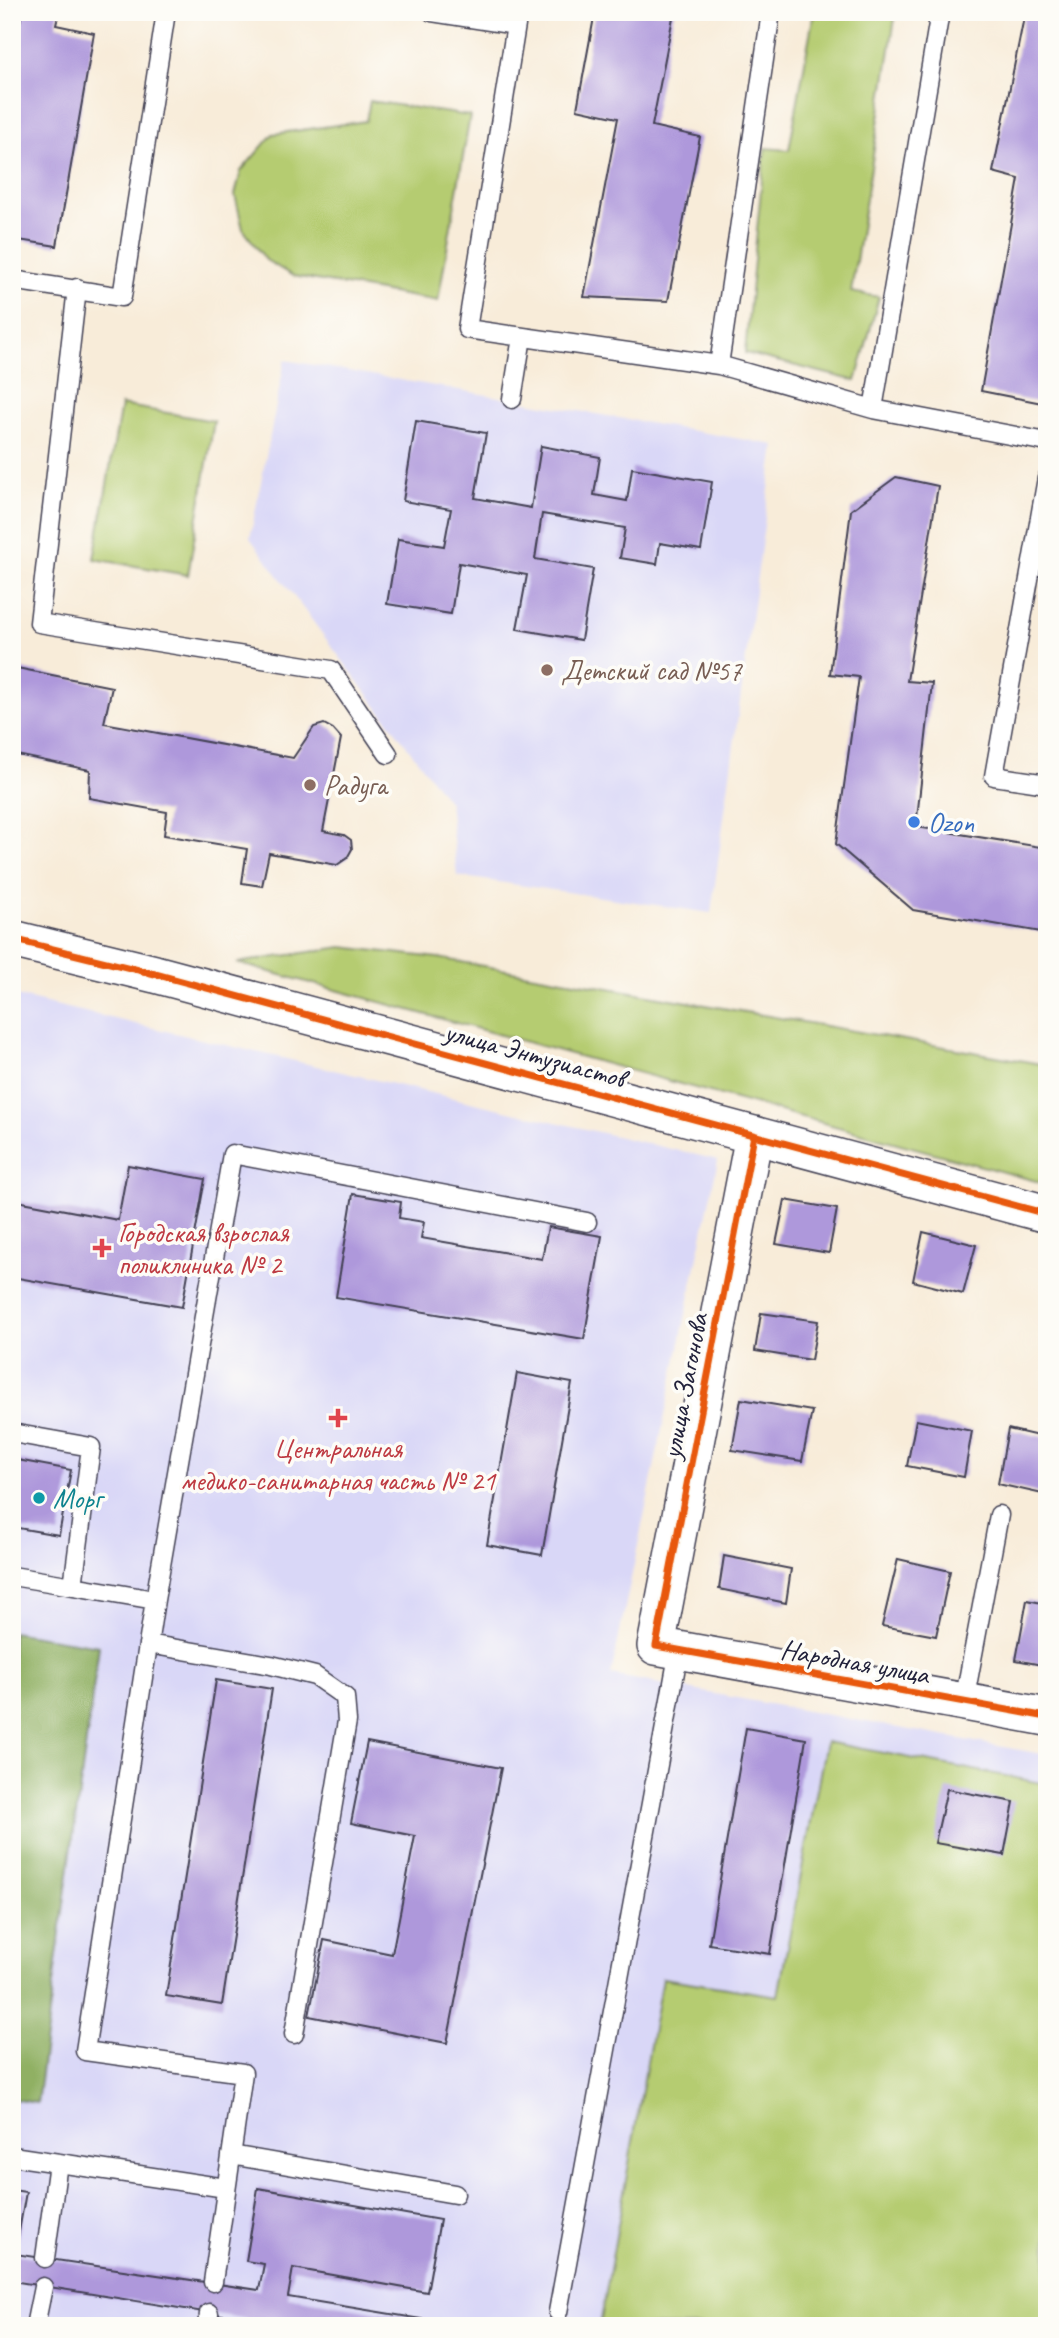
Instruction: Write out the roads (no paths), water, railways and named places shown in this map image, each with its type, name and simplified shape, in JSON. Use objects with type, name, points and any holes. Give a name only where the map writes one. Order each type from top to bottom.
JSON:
[{"type":"street","name":"улица Энтузиастов","points":[[12,939],[181,981],[1047,1214]]},
{"type":"street","name":"улица Загонова","points":[[667,1648],[754,1135]]},
{"type":"street","name":"Народная улица","points":[[667,1648],[1047,1717]]},
{"type":"lane","points":[[12,280],[122,297],[166,12]]},
{"type":"lane","points":[[432,12],[516,25],[467,329],[719,365],[873,409],[1047,442]]},
{"type":"lane","points":[[719,365],[771,12]]},
{"type":"lane","points":[[873,409],[940,12]]},
{"type":"lane","points":[[77,288],[39,623],[331,670],[388,754]]},
{"type":"lane","points":[[512,399],[522,337]]},
{"type":"lane","points":[[1047,478],[994,776],[1047,784]]},
{"type":"lane","points":[[213,2282],[243,2073],[85,2051],[155,1600],[232,1154],[587,1222]]},
{"type":"lane","points":[[12,1433],[91,1447],[73,1586]]},
{"type":"lane","points":[[964,1702],[999,1515]]},
{"type":"lane","points":[[12,1576],[155,1600]]},
{"type":"lane","points":[[148,1644],[271,1665],[315,1676],[345,1697],[347,1721],[294,2034]]},
{"type":"lane","points":[[558,2312],[667,1648]]},
{"type":"lane","points":[[231,2155],[455,2193]]},
{"type":"lane","points":[[12,2156],[226,2188]]},
{"type":"lane","points":[[45,2258],[58,2163]]},
{"type":"lane","points":[[35,2326],[43,2287]]},
{"type":"place","name":"Детский сад №57","points":[[547,670]]},
{"type":"place","name":"Радуга","points":[[310,785]]},
{"type":"place","name":"Ozon","points":[[914,822]]},
{"type":"place","name":"Городская взрослая поликлиника № 2","points":[[102,1248]]},
{"type":"place","name":"Центральная медико-санитарная часть № 21","points":[[338,1418]]},
{"type":"place","name":"Морг","points":[[39,1498]]}]
